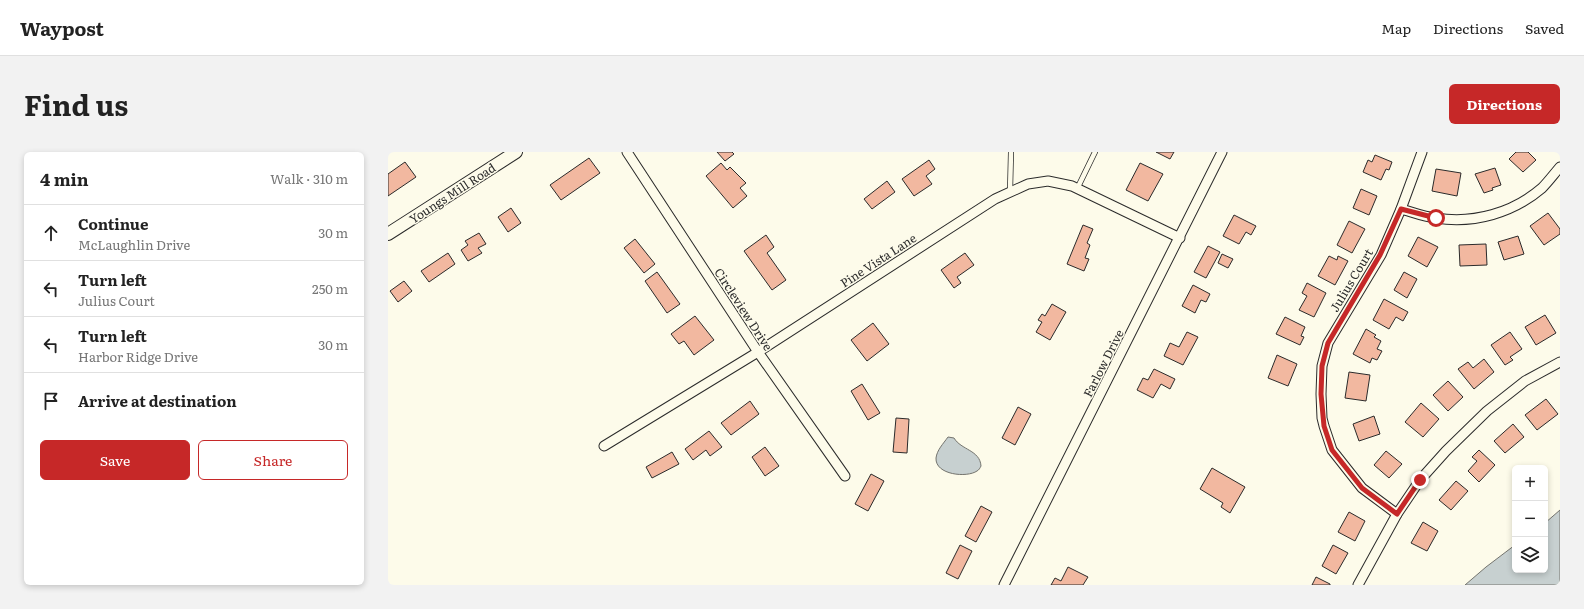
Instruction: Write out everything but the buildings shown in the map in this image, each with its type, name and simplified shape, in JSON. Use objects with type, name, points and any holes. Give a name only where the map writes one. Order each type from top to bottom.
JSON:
[{"type":"street","name":"Youngs Mill Road","points":[[388,234],[516,152]]},
{"type":"street","name":"Circleview Drive","points":[[627,152],[758,352],[844,476]]},
{"type":"street","name":"Farlow Drive","points":[[1004,585],[1222,152]]},
{"type":"street","name":"Julius Court","points":[[1397,514],[1362,488],[1332,450],[1324,426],[1321,394],[1322,366],[1328,343],[1380,255],[1401,209],[1422,152]]},
{"type":"street","points":[[1401,209],[1436,218],[1463,220],[1490,216],[1515,207],[1542,188],[1560,167]]},
{"type":"street","name":"Pine Vista Lane","points":[[604,446],[758,352],[995,199],[1028,184],[1048,182],[1072,186],[1180,238]]},
{"type":"street","points":[[1358,585],[1397,514],[1420,480],[1446,451],[1487,411],[1525,381],[1560,362]]},
{"type":"lane","points":[[1010,192],[1011,152]]},
{"type":"lane","points":[[1077,188],[1095,152]]},
{"type":"shaded area","points":[[948,437],[954,438],[961,445],[974,453],[980,461],[981,466],[978,470],[966,474],[952,474],[937,464],[936,458],[940,447]]},
{"type":"shaded area","points":[[1560,510],[1560,585],[1465,585],[1512,547],[1512,573],[1548,573],[1548,520]]},
{"type":"route","points":[[1420,480],[1397,514],[1362,488],[1332,450],[1324,426],[1322,418],[1321,394],[1322,366],[1328,343],[1364,285],[1380,255],[1401,209],[1436,218]]}]
